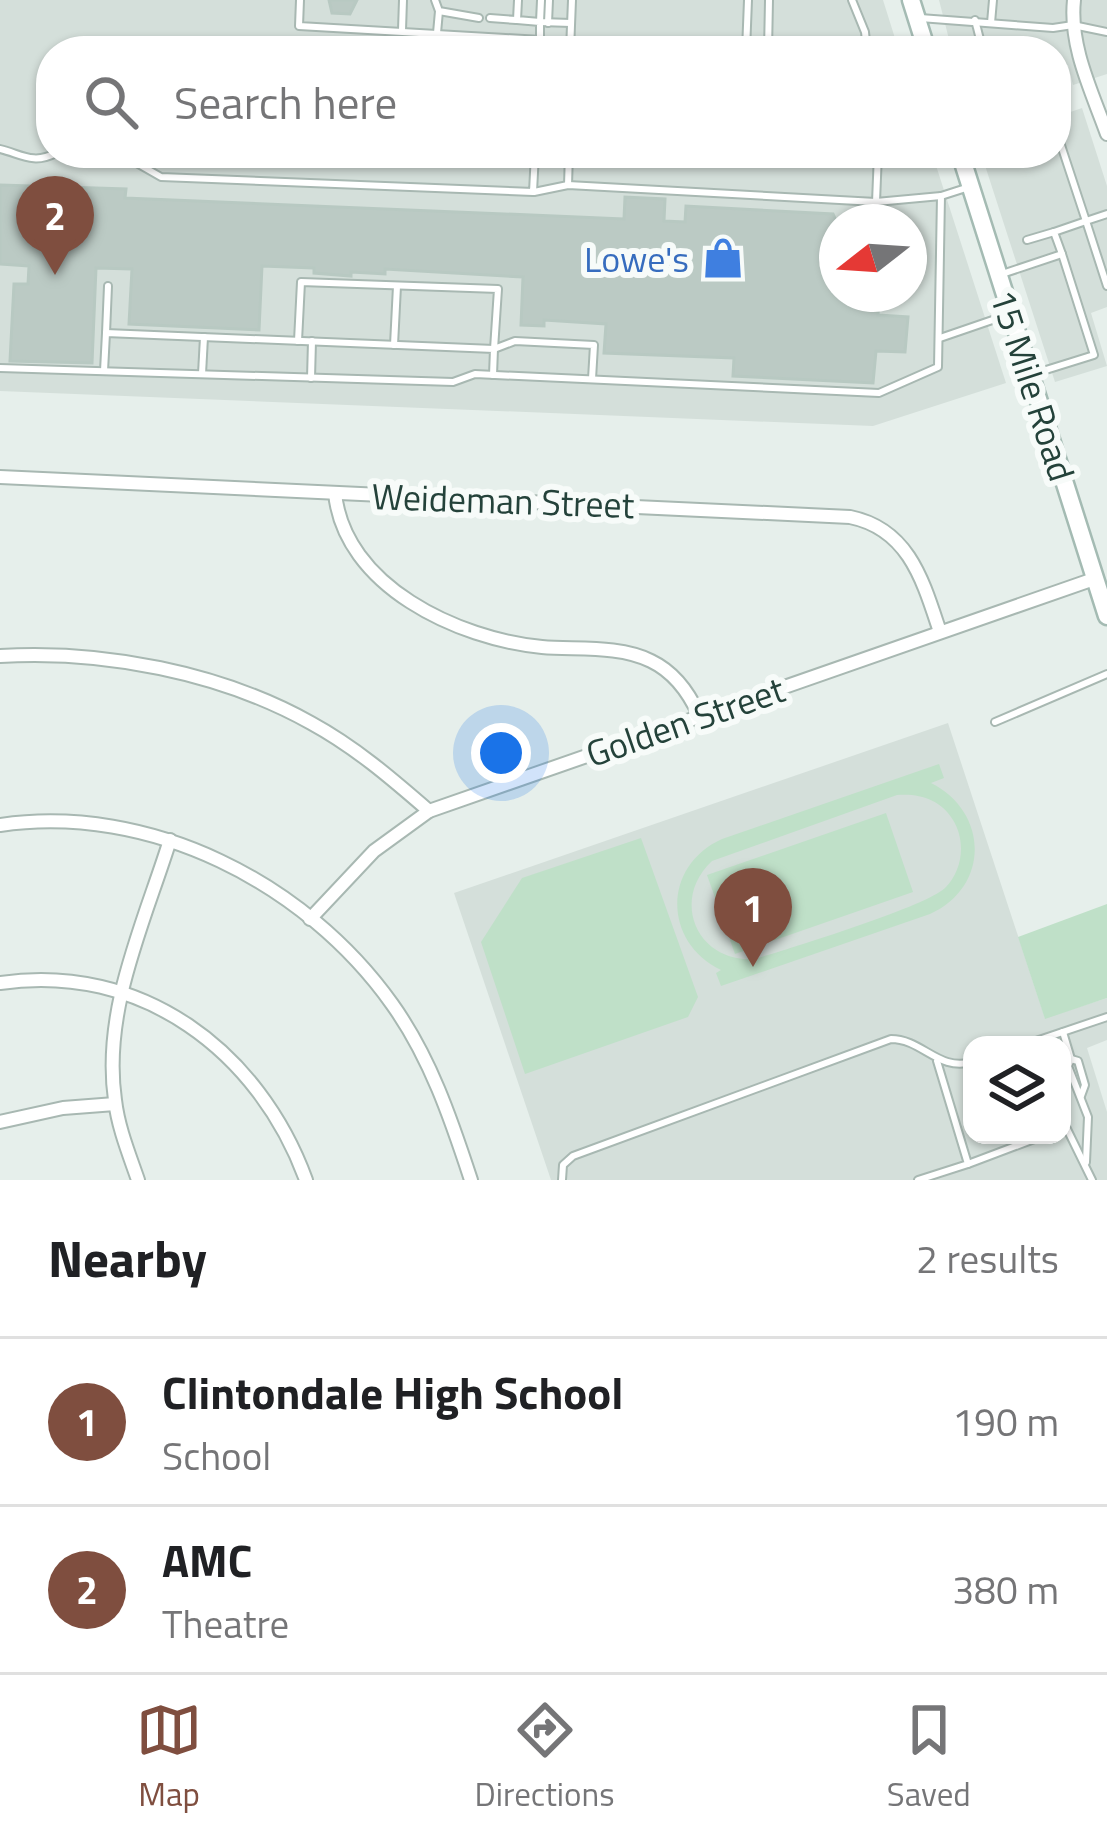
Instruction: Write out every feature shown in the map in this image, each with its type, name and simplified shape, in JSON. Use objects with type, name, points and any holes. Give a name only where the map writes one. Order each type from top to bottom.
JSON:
[{"type":"main road","name":"15 Mile Road","points":[[964,168],[1107,616]]},
{"type":"street","points":[[1074,0],[1073,25],[1107,134]]},
{"type":"street","name":"Weideman Street","points":[[0,477],[794,512],[867,520],[902,544],[915,562],[940,632]]},
{"type":"street","points":[[334,494],[343,534],[373,572],[398,592],[450,622],[496,639],[630,653],[650,660],[669,672],[699,715]]},
{"type":"street","name":"Golden Street","points":[[310,919],[374,851],[429,811],[1094,579]]},
{"type":"street","points":[[0,656],[56,656],[139,665],[257,698],[345,743],[429,811]]},
{"type":"street","points":[[0,825],[87,824],[170,840],[230,864],[310,919],[373,978],[413,1037],[471,1180]]},
{"type":"street","points":[[138,1180],[115,1104],[114,1043],[122,991],[170,840]]},
{"type":"street","points":[[0,983],[37,979],[122,991],[181,1017],[217,1044],[250,1078],[283,1124],[306,1180]]},
{"type":"street","points":[[0,1122],[63,1108],[115,1104]]},
{"type":"lane","points":[[300,0],[299,26],[482,36]]},
{"type":"lane","points":[[401,30],[403,0]]},
{"type":"lane","points":[[435,0],[437,33]]},
{"type":"lane","points":[[517,20],[518,0]]},
{"type":"lane","points":[[542,36],[545,0]]},
{"type":"lane","points":[[571,36],[572,0]]},
{"type":"lane","points":[[747,36],[748,0]]},
{"type":"lane","points":[[769,36],[770,0]]},
{"type":"lane","points":[[852,0],[865,36]]},
{"type":"lane","points":[[991,23],[993,0]]},
{"type":"lane","points":[[914,9],[991,23],[1073,25],[1107,32]]},
{"type":"lane","points":[[439,11],[571,23]]},
{"type":"lane","points":[[975,20],[979,36]]},
{"type":"lane","points":[[0,148],[18,158],[36,159]]},
{"type":"lane","points":[[145,168],[161,177],[533,192],[568,185],[876,202],[941,196],[970,187]]},
{"type":"lane","points":[[533,192],[534,168]]},
{"type":"lane","points":[[568,168],[568,185]]},
{"type":"lane","points":[[876,202],[877,168]]},
{"type":"lane","points":[[1069,168],[1107,286]]},
{"type":"lane","points":[[0,368],[452,382],[475,374],[879,393],[938,367],[941,196]]},
{"type":"lane","points":[[1028,241],[1107,214]]},
{"type":"lane","points":[[1030,376],[1094,355],[1054,232]]},
{"type":"lane","points":[[998,275],[1062,254]]},
{"type":"lane","points":[[298,341],[301,282],[498,289],[493,375]]},
{"type":"lane","points":[[104,371],[108,286]]},
{"type":"lane","points":[[394,345],[397,286]]},
{"type":"lane","points":[[938,339],[1010,314]]},
{"type":"lane","points":[[106,333],[494,349],[515,341],[594,345],[592,380]]},
{"type":"lane","points":[[202,374],[204,337]]},
{"type":"lane","points":[[311,378],[312,341]]},
{"type":"lane","points":[[995,722],[1107,674]]},
{"type":"lane","points":[[1054,1036],[1107,1017]]},
{"type":"lane","points":[[1063,1032],[1071,1059],[1068,1066],[1088,1117],[1086,1162]]},
{"type":"lane","points":[[562,1180],[563,1165],[573,1156],[892,1039],[905,1040],[956,1066],[963,1064]]},
{"type":"lane","points":[[936,1058],[968,1164]]},
{"type":"lane","points":[[1071,1139],[1092,1180]]},
{"type":"lane","points":[[918,1180],[1021,1144]]},
{"type":"shaded area","points":[[0,0],[883,0],[894,36],[36,36],[36,168],[937,168],[1006,383],[873,426],[0,391]]},
{"type":"shaded area","points":[[939,0],[1107,0],[1107,74],[1073,85],[1071,36],[948,36]]},
{"type":"shaded area","points":[[1082,108],[1107,186],[1107,307],[1091,313],[1107,366],[1055,382],[986,168],[1071,168],[1071,112]]},
{"type":"shaded area","points":[[948,723],[1045,1018],[1107,998],[1107,1040],[1087,1048],[1107,1112],[1107,1180],[551,1180],[454,893]]},
{"type":"green space","points":[[939,764],[944,778],[931,783],[964,812],[975,849],[964,886],[930,914],[721,986],[716,973],[721,970],[688,942],[677,904],[688,867],[722,839]],"holes":[[[906,795],[936,803],[957,828],[959,864],[945,888],[885,916],[755,959],[735,958],[705,940],[696,926],[693,893],[712,861]]]},
{"type":"green space","points":[[886,813],[913,892],[735,954],[707,875]]},
{"type":"green space","points":[[641,838],[698,997],[688,1017],[525,1074],[481,942],[522,878]]},
{"type":"green space","points":[[1107,904],[1107,998],[1045,1019],[1018,937]]},
{"type":"building","points":[[329,0],[357,0],[350,14],[332,13]]},
{"type":"building","points":[[0,185],[126,189],[125,198],[624,219],[625,197],[665,199],[664,221],[685,222],[686,206],[819,213],[819,312],[908,317],[905,352],[876,351],[873,383],[733,376],[734,358],[604,353],[606,324],[544,320],[544,326],[521,325],[523,277],[385,269],[385,274],[351,272],[351,276],[314,273],[314,268],[262,266],[259,330],[129,324],[132,269],[96,268],[92,363],[10,361],[14,284],[28,284],[29,266],[0,264]]},
{"type":"place","name":"Lowe's","points":[[723,258]]},
{"type":"place","name":"AMC","points":[[55,275]]},
{"type":"place","name":"Clintondale High School","points":[[753,967]]}]
